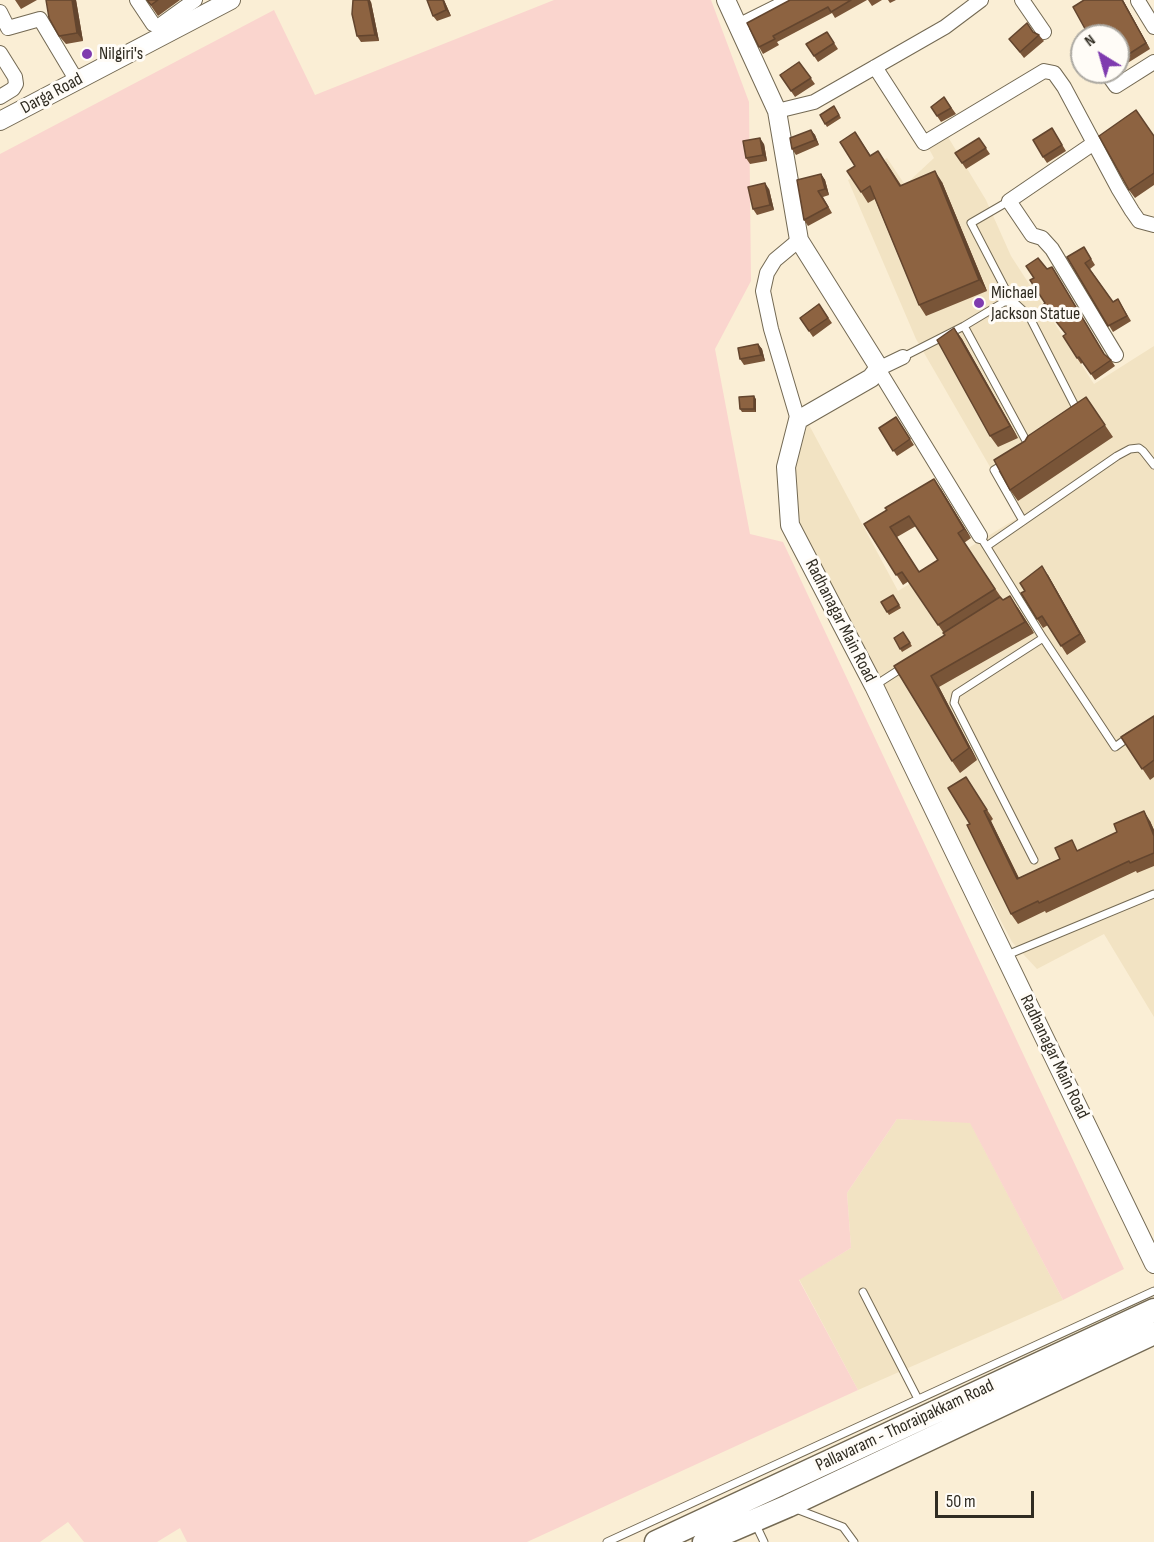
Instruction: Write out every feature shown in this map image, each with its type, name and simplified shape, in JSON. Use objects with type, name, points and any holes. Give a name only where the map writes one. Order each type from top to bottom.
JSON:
[{"type":"main road","name":"Pallavaram - Thoraipakkam Road","points":[[656,1542],[1154,1310]]},
{"type":"main road","name":"Pallavaram - Thoraipakkam Road","points":[[704,1542],[788,1506],[1154,1333]]},
{"type":"street","points":[[137,0],[153,24],[159,26],[195,0]]},
{"type":"street","name":"Darga Road","points":[[0,121],[231,0]]},
{"type":"street","points":[[726,0],[777,111],[799,240],[876,361],[878,369],[983,541]]},
{"type":"street","points":[[738,26],[790,0]]},
{"type":"street","points":[[777,111],[814,102],[945,27],[981,0]]},
{"type":"street","points":[[1022,0],[1044,32]]},
{"type":"street","points":[[1138,1],[1154,27]]},
{"type":"street","points":[[0,12],[8,28],[40,19],[77,81]]},
{"type":"street","points":[[0,53],[15,77],[16,84],[13,89],[0,97]]},
{"type":"street","points":[[1130,77],[1154,62]]},
{"type":"street","points":[[875,67],[924,143],[1044,71],[1054,73],[1139,221],[1154,225]]},
{"type":"street","points":[[1094,143],[1009,201],[1032,235],[1042,238],[1052,249],[1116,355]]},
{"type":"street","points":[[799,240],[775,260],[767,273],[763,291],[771,329],[798,420],[871,378],[878,369],[903,357]]},
{"type":"street","name":"Radhanagar Main Road","points":[[798,420],[786,467],[790,525],[874,686],[1154,1264]]},
{"type":"lane","points":[[903,357],[964,326],[1004,302],[1008,294],[972,223],[1009,201]]},
{"type":"lane","points":[[1004,302],[1014,303],[1029,316],[1075,406]]},
{"type":"lane","points":[[964,326],[1030,448],[1021,454]]},
{"type":"lane","points":[[1138,730],[1115,747],[1043,638],[983,541],[1023,521],[1130,449],[1139,448],[1154,465]]},
{"type":"lane","points":[[1012,459],[994,470],[1023,521]]},
{"type":"lane","points":[[1008,602],[1017,596]]},
{"type":"lane","points":[[1034,860],[954,703],[956,694],[1043,638]]},
{"type":"lane","points":[[874,686],[910,663]]},
{"type":"lane","points":[[1006,956],[1154,894]]},
{"type":"lane","points":[[607,1542],[1154,1291]]},
{"type":"lane","points":[[863,1292],[918,1399]]},
{"type":"lane","points":[[788,1506],[835,1522],[843,1527],[854,1542]]},
{"type":"lane","points":[[754,1521],[764,1542]]},
{"type":"shaded area","points":[[554,0],[711,0],[749,102],[751,281],[715,349],[750,534],[783,542],[1124,1269],[1063,1300],[970,1123],[897,1119],[847,1193],[851,1248],[799,1280],[858,1390],[527,1542],[187,1542],[180,1528],[157,1542],[84,1542],[68,1522],[40,1542],[0,1542],[0,154],[274,10],[315,95]]},
{"type":"shaded area","points":[[948,137],[986,200],[1011,256],[1094,384],[1154,346],[1154,1017],[1104,934],[1037,969],[1012,942],[795,529],[793,476],[808,423],[898,591],[1019,517],[916,339],[848,180],[887,158],[905,185],[934,158],[929,149]]},
{"type":"shaded area","points":[[897,1119],[970,1122],[1063,1300],[858,1390],[799,1279],[851,1248],[847,1193]]},
{"type":"building","points":[[46,0],[72,0],[77,33],[59,36],[49,18]]},
{"type":"building","points":[[147,0],[158,0],[151,5]]},
{"type":"building","points":[[353,0],[368,0],[375,35],[357,36],[352,14]]},
{"type":"building","points":[[427,0],[443,0],[446,10],[433,16]]},
{"type":"building","points":[[790,0],[851,0],[831,12],[828,7],[773,36],[775,39],[759,47],[747,23]]},
{"type":"building","points":[[1084,0],[1122,0],[1146,43],[1130,53],[1130,24],[1082,24],[1073,7]]},
{"type":"building","points":[[1027,23],[1033,32],[1039,35],[1020,52],[1009,39]]},
{"type":"building","points":[[827,32],[834,43],[814,56],[806,44]]},
{"type":"building","points":[[799,62],[811,78],[791,91],[780,75]]},
{"type":"building","points":[[944,97],[951,108],[937,116],[931,107]]},
{"type":"building","points":[[834,106],[839,115],[825,124],[820,115]]},
{"type":"building","points":[[1136,110],[1154,136],[1154,173],[1129,190],[1099,136]]},
{"type":"building","points":[[1052,128],[1062,145],[1043,157],[1033,140]]},
{"type":"building","points":[[811,130],[815,140],[792,149],[790,138]]},
{"type":"building","points":[[855,132],[870,156],[878,151],[900,186],[935,171],[979,280],[919,305],[870,186],[861,192],[847,171],[855,166],[840,142]]},
{"type":"building","points":[[760,138],[763,155],[746,158],[743,141]]},
{"type":"building","points":[[979,138],[986,148],[962,163],[955,153]]},
{"type":"building","points":[[821,174],[825,189],[818,191],[828,207],[804,220],[797,180]]},
{"type":"building","points":[[765,183],[770,205],[753,209],[748,187]]},
{"type":"building","points":[[1084,247],[1091,259],[1085,263],[1113,302],[1118,299],[1127,316],[1108,326],[1067,257]]},
{"type":"building","points":[[1038,258],[1047,269],[1052,267],[1104,354],[1111,360],[1091,374],[1079,357],[1077,358],[1063,336],[1066,334],[1043,305],[1045,303],[1030,280],[1034,278],[1026,266]]},
{"type":"building","points":[[819,304],[828,318],[809,331],[800,318]]},
{"type":"building","points":[[954,328],[1010,426],[990,436],[937,340]]},
{"type":"building","points":[[758,344],[761,355],[740,359],[738,348]]},
{"type":"building","points":[[754,396],[754,409],[740,409],[739,397]]},
{"type":"building","points":[[1086,397],[1105,425],[1010,490],[994,460],[1025,441],[1028,436]]},
{"type":"building","points":[[896,417],[910,439],[893,451],[879,428]]},
{"type":"building","points":[[934,479],[964,529],[958,533],[995,589],[938,625],[902,572],[896,575],[864,524],[887,510],[885,508]],"holes":[[[909,516],[938,560],[919,572],[890,527]]]},
{"type":"building","points":[[1042,566],[1080,634],[1061,646],[1042,616],[1037,619],[1021,593],[1025,591],[1020,583]]},
{"type":"building","points":[[893,595],[899,605],[887,612],[881,602]]},
{"type":"building","points":[[1010,596],[1025,622],[931,676],[969,748],[952,761],[894,666],[945,635],[943,633],[1000,597],[1003,600]]},
{"type":"building","points":[[903,632],[910,643],[900,649],[894,638]]},
{"type":"building","points":[[1154,716],[1154,760],[1142,769],[1121,737]]},
{"type":"building","points":[[966,777],[987,810],[984,811],[1017,879],[1060,859],[1055,848],[1072,840],[1077,851],[1117,832],[1114,824],[1144,811],[1154,836],[1154,853],[1130,863],[1129,861],[1011,914],[967,825],[970,824],[948,788]]},
{"type":"place","name":"Nilgiri's","points":[[87,54]]},
{"type":"place","name":"Michael Jackson Statue","points":[[979,303]]}]
